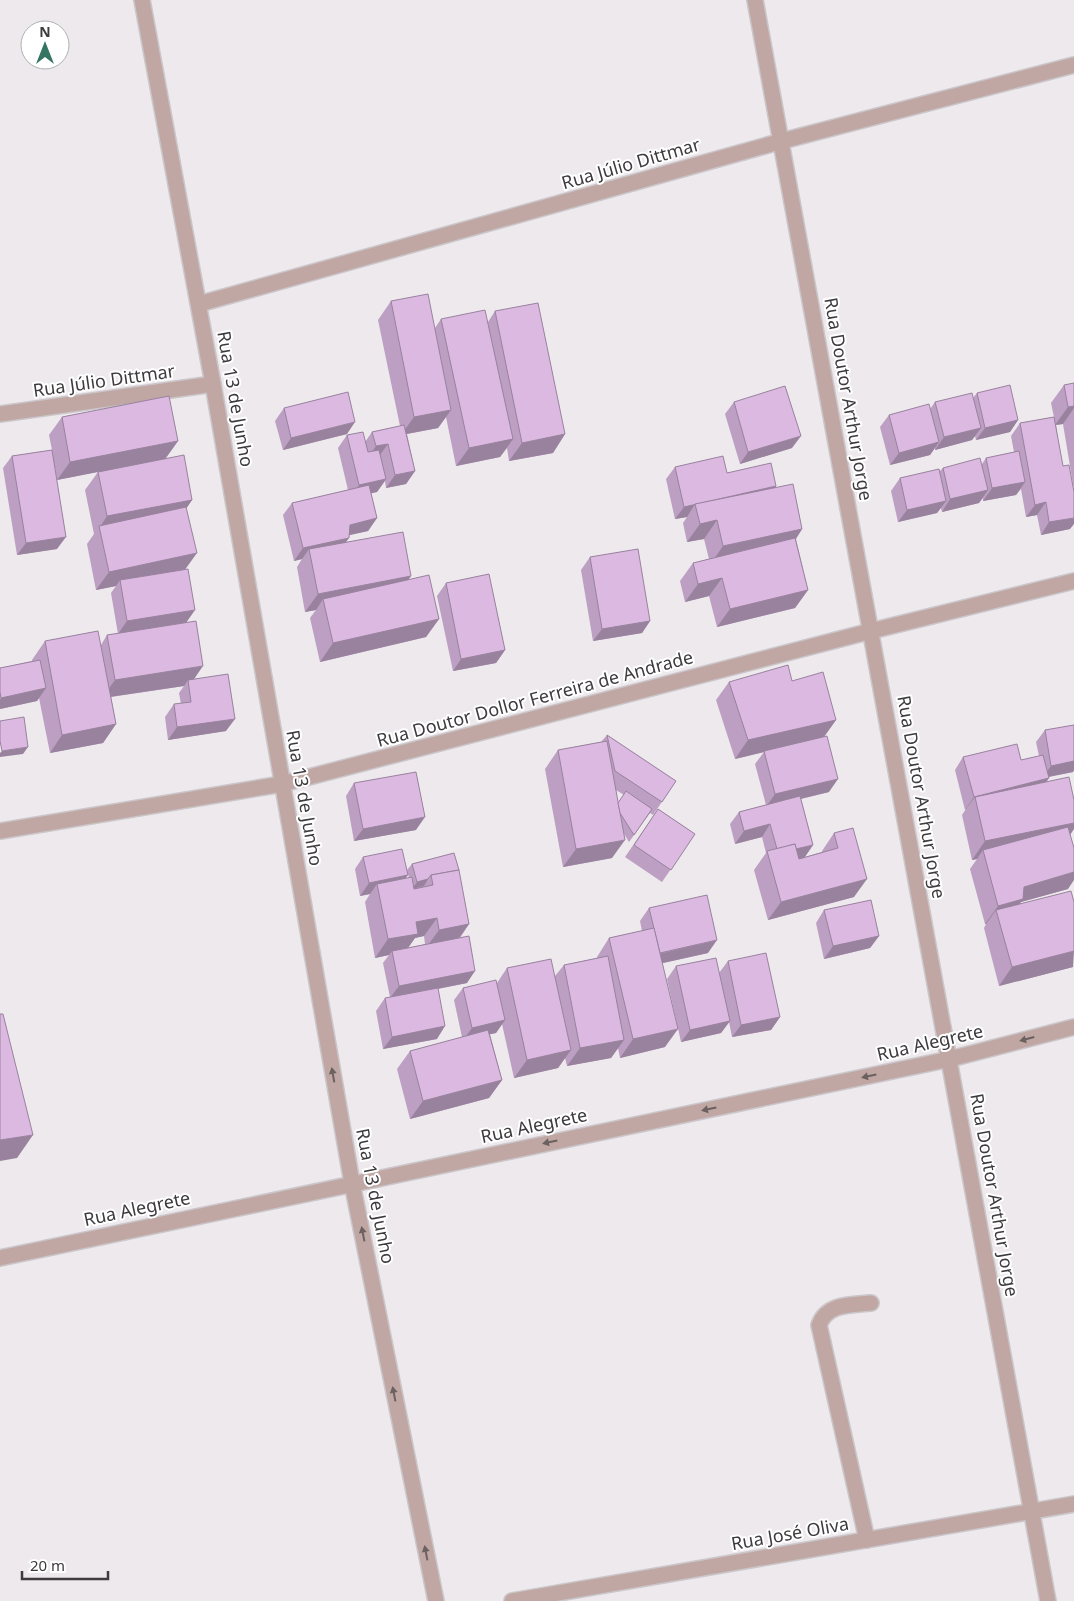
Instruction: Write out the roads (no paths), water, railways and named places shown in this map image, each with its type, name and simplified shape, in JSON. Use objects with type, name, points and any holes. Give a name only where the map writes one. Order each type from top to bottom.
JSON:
[{"type":"street","name":"Rua 13 de Junho","points":[[142,0],[199,304],[352,1183],[436,1601]]},
{"type":"street","name":"Rua Doutor Arthur Jorge","points":[[755,0],[1048,1601]]},
{"type":"street","name":"Rua Júlio Dittmar","points":[[199,304],[782,141],[1074,65]]},
{"type":"street","name":"Rua Júlio Dittmar","points":[[0,414],[213,384]]},
{"type":"street","name":"Rua Doutor Dollor Ferreira de Andrade","points":[[0,831],[282,784],[871,631],[1074,581]]},
{"type":"street","name":"Rua Alegrete","points":[[0,1258],[950,1059],[1074,1027]]},
{"type":"street","points":[[866,1540],[819,1325],[822,1315],[834,1308],[871,1303]]},
{"type":"street","name":"Rua José Oliva","points":[[512,1601],[1074,1504]]}]
